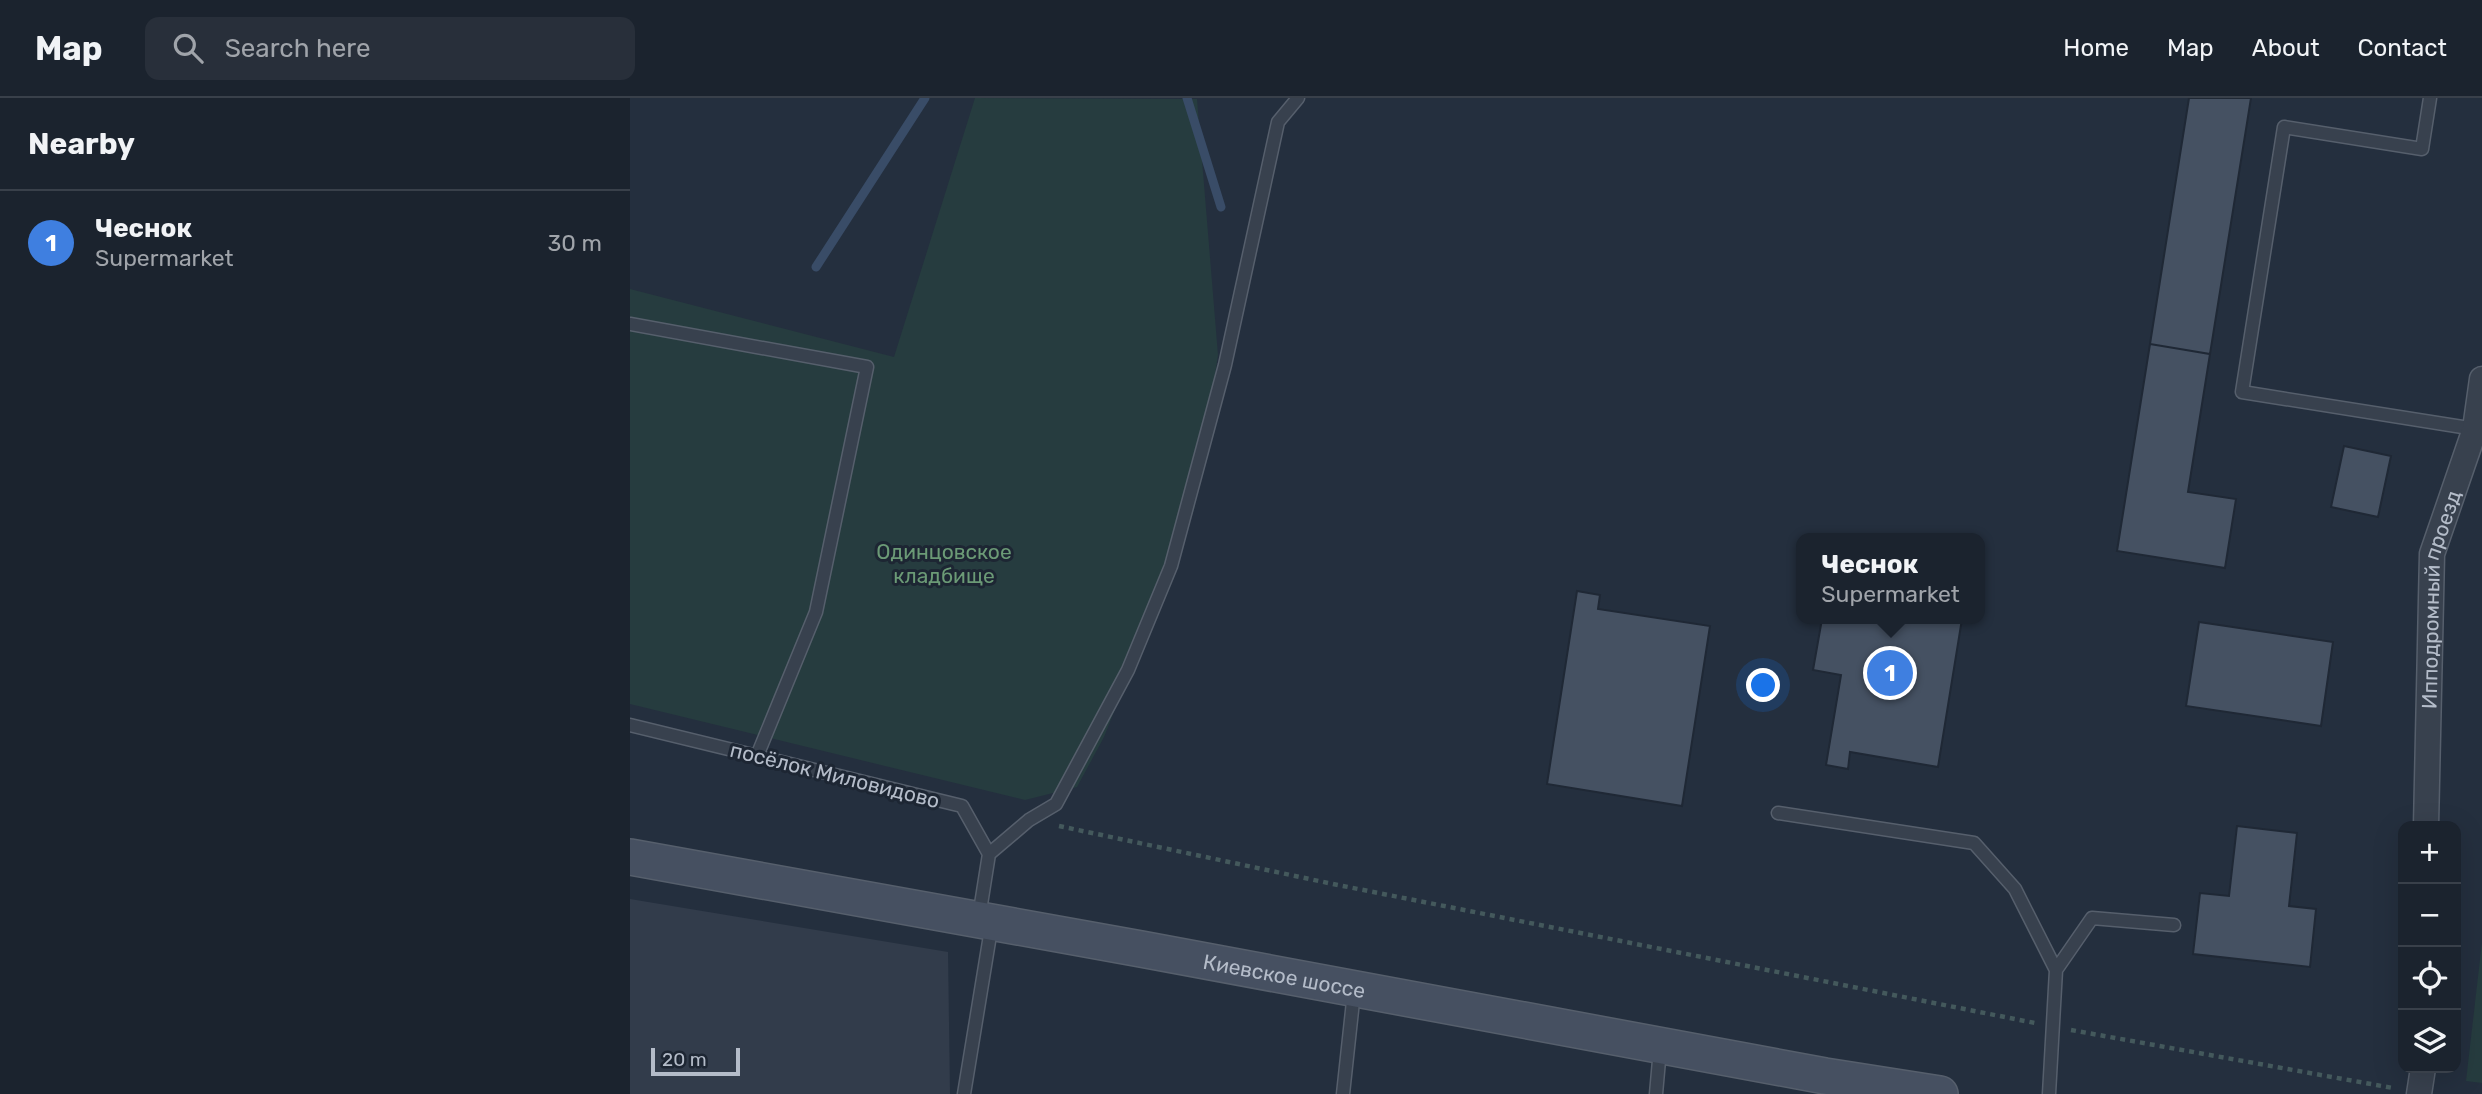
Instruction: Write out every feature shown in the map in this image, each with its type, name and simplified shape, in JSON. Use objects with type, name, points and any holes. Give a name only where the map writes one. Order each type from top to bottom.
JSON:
[{"type":"main road","name":"Киевское шоссе","points":[[630,857],[1825,1076],[1940,1094]]},
{"type":"street","name":"Ипподромный проезд","points":[[2426,821],[2432,554],[2475,429],[2482,379]]},
{"type":"street","points":[[2419,1094],[2422,1073]]},
{"type":"lane","points":[[964,1094],[985,922],[989,854],[1029,820],[1056,804],[1128,670],[1171,566],[1225,365],[1278,122],[1298,98]]},
{"type":"lane","points":[[2430,98],[2422,149],[2284,127],[2242,392],[2475,429]]},
{"type":"lane","points":[[630,324],[867,367],[816,612],[757,756]]},
{"type":"lane","name":"посёлок Миловидово","points":[[630,725],[962,806],[989,854]]},
{"type":"lane","points":[[1778,813],[1974,843],[2015,889],[2056,970],[2049,1094]]},
{"type":"lane","points":[[2056,970],[2092,918],[2174,925]]},
{"type":"lane","points":[[1343,1094],[1354,988]]},
{"type":"lane","points":[[1656,1094],[1660,1046]]},
{"type":"path","points":[[1029,820],[1333,884],[2054,1027],[2419,1094]]},
{"type":"shaded area","points":[[630,899],[948,952],[950,1094],[630,1094]]},
{"type":"green space","name":"Одинцовское кладбище","points":[[975,98],[1197,99],[1218,355],[1194,510],[1104,737],[1077,787],[1025,800],[630,704],[630,289],[894,357]]},
{"type":"green space","points":[[2482,942],[2482,1083],[2466,1081]]},
{"type":"building","points":[[2189,98],[2251,98],[2210,354],[2150,344]]},
{"type":"building","points":[[2150,344],[2210,354],[2188,492],[2236,499],[2225,568],[2117,551]]},
{"type":"building","points":[[2344,446],[2391,456],[2378,517],[2331,507]]},
{"type":"building","points":[[1577,591],[1600,595],[1598,609],[1710,626],[1682,806],[1547,784]]},
{"type":"building","points":[[2199,622],[2333,642],[2321,726],[2186,706]]},
{"type":"building","points":[[1821,624],[1961,624],[1938,767],[1850,752],[1848,769],[1826,765],[1841,675],[1813,670]]},
{"type":"building","points":[[2237,826],[2297,833],[2289,906],[2316,909],[2310,967],[2193,954],[2200,893],[2229,896]]},
{"type":"waterway","points":[[816,267],[925,98]]},
{"type":"waterway","points":[[1187,98],[1221,207]]},
{"type":"place","name":"Чеснок","points":[[1890,673]]}]
